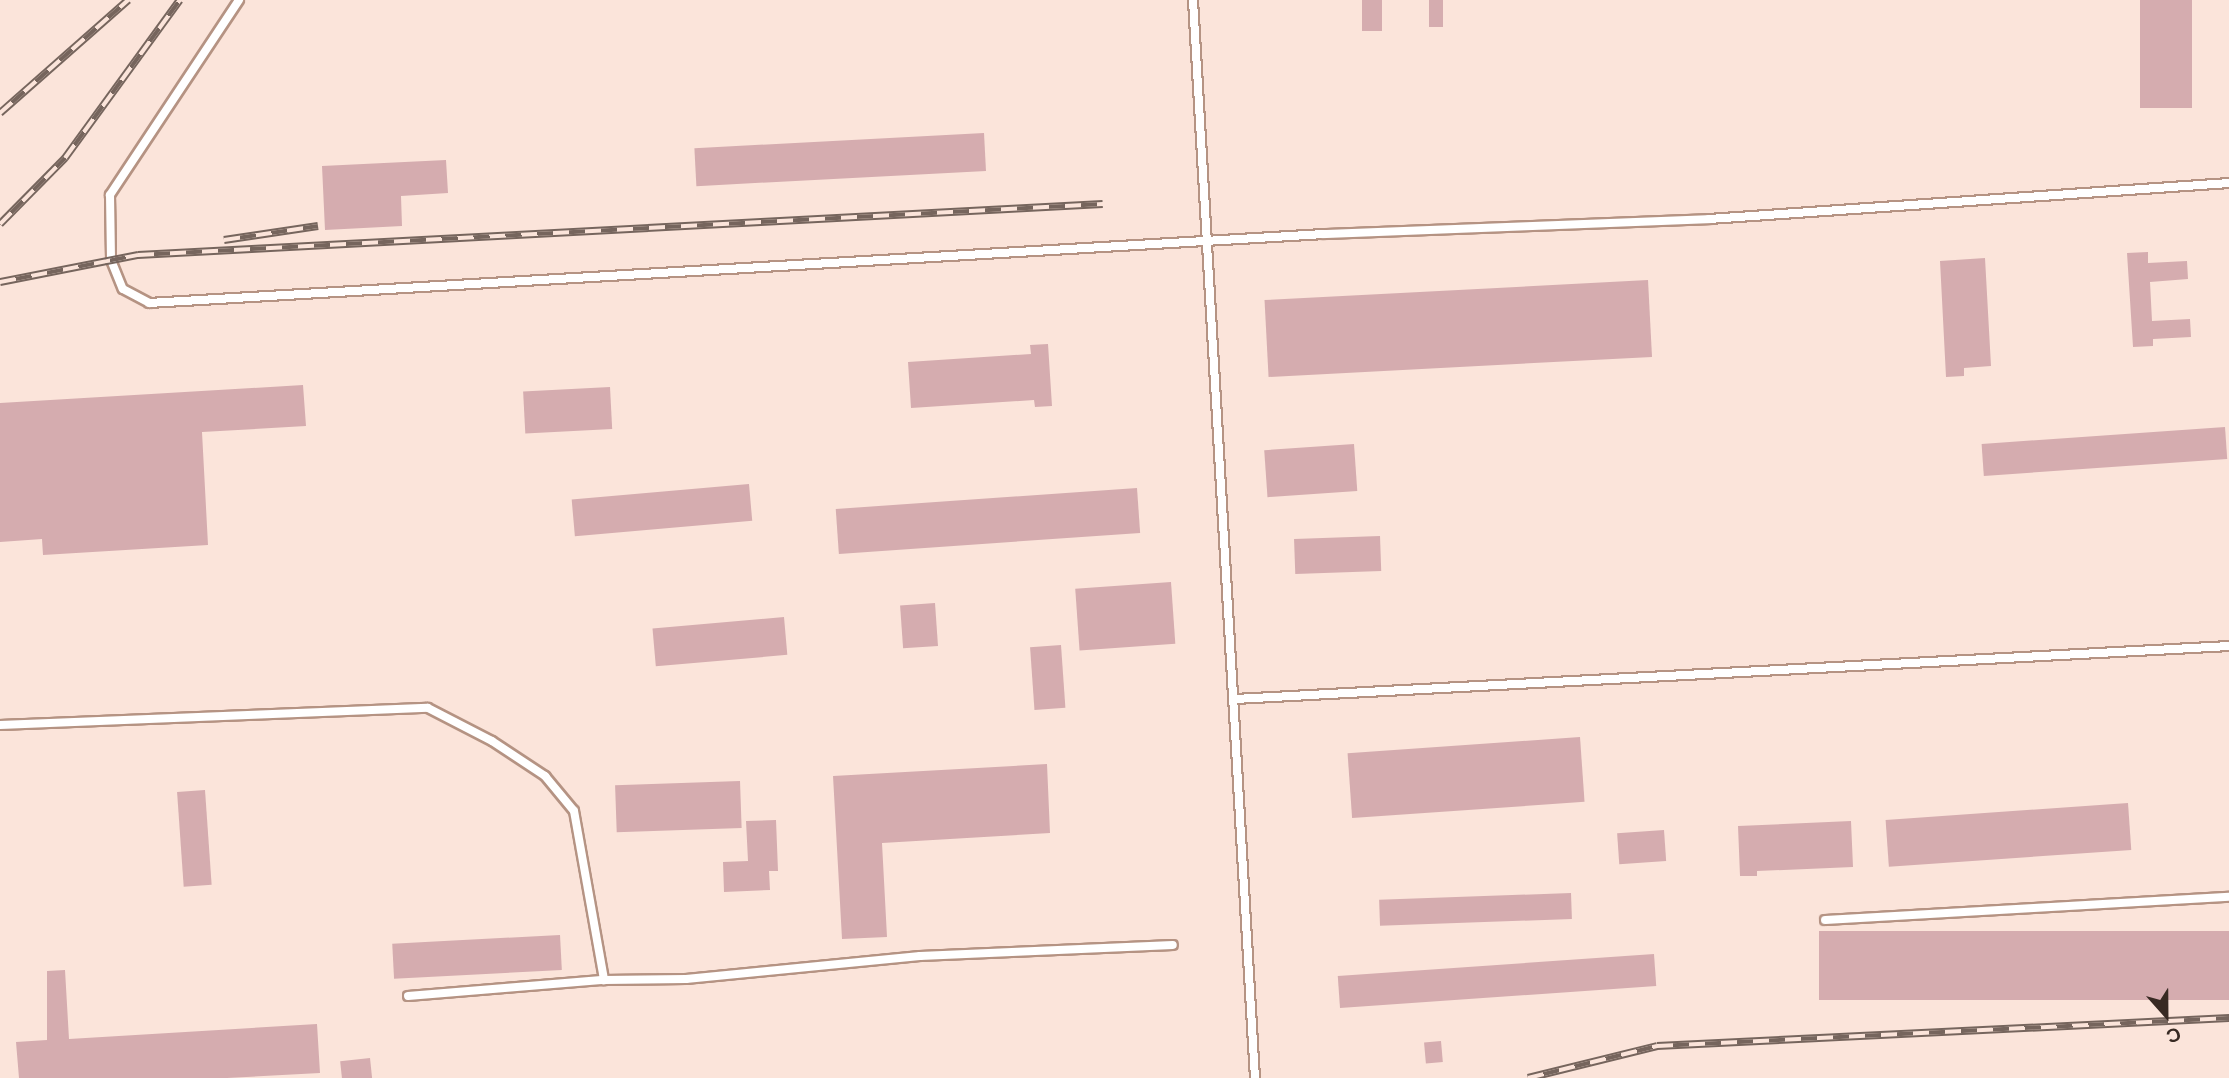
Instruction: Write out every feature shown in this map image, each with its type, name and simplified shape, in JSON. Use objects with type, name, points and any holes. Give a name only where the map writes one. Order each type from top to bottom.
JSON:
[{"type":"lane","points":[[239,0],[110,194],[111,260],[123,289],[149,303],[1209,241],[1709,219],[2229,183]]},
{"type":"lane","points":[[1193,0],[1209,241],[1255,1078]]},
{"type":"lane","points":[[1235,699],[2229,646]]},
{"type":"lane","points":[[0,725],[428,708],[492,741],[545,776],[575,811],[604,979]]},
{"type":"lane","points":[[1825,920],[2229,897]]},
{"type":"lane","points":[[408,996],[604,979],[686,979],[920,956],[1173,945]]},
{"type":"building","points":[[1362,0],[1382,0],[1382,31],[1362,31]]},
{"type":"building","points":[[1429,0],[1443,0],[1443,27],[1429,27]]},
{"type":"building","points":[[2140,0],[2192,0],[2192,108],[2140,108]]},
{"type":"building","points":[[984,133],[986,171],[696,186],[694,148]]},
{"type":"building","points":[[446,160],[448,193],[401,196],[402,226],[325,230],[322,166]]},
{"type":"building","points":[[2148,252],[2148,263],[2187,261],[2188,279],[2150,282],[2152,321],[2190,319],[2191,337],[2153,339],[2153,346],[2133,347],[2127,253]]},
{"type":"building","points":[[1985,258],[1991,366],[1964,368],[1964,376],[1946,377],[1940,261]]},
{"type":"building","points":[[1648,280],[1652,357],[1269,377],[1265,300]]},
{"type":"building","points":[[1048,344],[1052,406],[1035,407],[1034,400],[911,408],[908,362],[1031,354],[1030,345]]},
{"type":"building","points":[[303,385],[306,426],[202,432],[208,545],[43,555],[42,539],[0,542],[0,403]]},
{"type":"building","points":[[610,387],[612,429],[525,433],[523,392]]},
{"type":"building","points":[[2225,427],[2227,459],[1984,476],[1982,444]]},
{"type":"building","points":[[1354,444],[1357,491],[1267,497],[1264,450]]},
{"type":"building","points":[[749,484],[752,521],[575,536],[572,500]]},
{"type":"building","points":[[1137,488],[1140,533],[839,554],[836,509]]},
{"type":"building","points":[[1380,536],[1381,571],[1295,574],[1294,539]]},
{"type":"building","points":[[1171,582],[1175,644],[1080,651],[1075,589]]},
{"type":"building","points":[[935,603],[938,646],[903,648],[900,605]]},
{"type":"building","points":[[784,617],[787,655],[656,666],[653,629]]},
{"type":"building","points":[[1061,645],[1065,708],[1034,710],[1030,647]]},
{"type":"building","points":[[1580,737],[1585,802],[1352,818],[1348,753]]},
{"type":"building","points":[[1047,764],[1050,833],[882,843],[887,937],[842,939],[833,776]]},
{"type":"building","points":[[740,781],[742,828],[617,832],[615,785]]},
{"type":"building","points":[[205,790],[212,885],[184,887],[177,792]]},
{"type":"building","points":[[2128,803],[2131,850],[1889,867],[1886,820]]},
{"type":"building","points":[[776,820],[778,871],[769,871],[770,890],[724,892],[723,862],[748,861],[746,821]]},
{"type":"building","points":[[1851,821],[1853,867],[1757,871],[1757,876],[1740,876],[1738,826]]},
{"type":"building","points":[[1664,830],[1666,861],[1619,864],[1617,833]]},
{"type":"building","points":[[1571,893],[1572,919],[1380,926],[1379,900]]},
{"type":"building","points":[[1819,931],[2229,931],[2229,1000],[1819,1000]]},
{"type":"building","points":[[560,935],[562,970],[394,979],[392,944]]},
{"type":"building","points":[[1654,954],[1656,986],[1340,1008],[1338,976]]},
{"type":"building","points":[[65,970],[69,1039],[317,1024],[320,1073],[227,1078],[19,1078],[16,1042],[47,1040],[47,971]]},
{"type":"building","points":[[1441,1041],[1443,1062],[1426,1063],[1424,1042]]},
{"type":"building","points":[[370,1058],[372,1078],[342,1078],[340,1061]]},
{"type":"railway","points":[[0,113],[128,0]]},
{"type":"railway","points":[[0,224],[65,158],[180,0]]},
{"type":"railway","points":[[0,282],[138,255],[1103,204]]},
{"type":"railway","points":[[224,240],[318,226]]},
{"type":"railway","points":[[1528,1078],[1657,1046],[2229,1018]]}]
